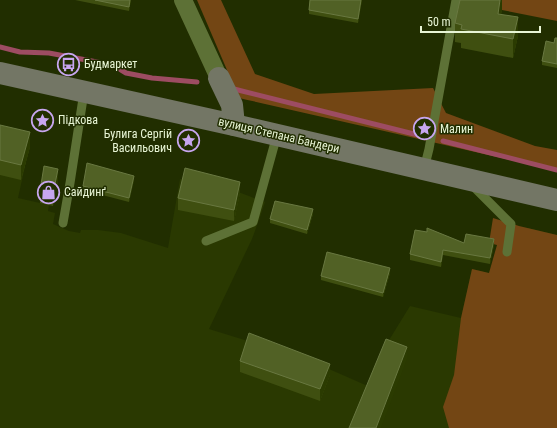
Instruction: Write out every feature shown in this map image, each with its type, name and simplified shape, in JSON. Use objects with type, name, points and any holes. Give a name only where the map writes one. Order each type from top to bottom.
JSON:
[{"type":"street","points":[[183,0],[232,105],[234,125]]},
{"type":"street","name":"вулиця Степана Бандери","points":[[0,73],[424,168],[557,200]]},
{"type":"lane","points":[[424,168],[429,149],[456,0]]},
{"type":"lane","points":[[63,223],[84,92]]},
{"type":"lane","points":[[206,241],[253,222],[277,135]]},
{"type":"lane","points":[[465,178],[511,224],[507,252]]},
{"type":"shaded area","points":[[197,0],[221,0],[255,74],[314,94],[433,88],[446,113],[535,146],[557,150],[557,171],[239,98]]},
{"type":"shaded area","points":[[491,0],[557,0],[557,21],[502,10]]},
{"type":"shaded area","points":[[0,156],[26,162],[18,198],[49,205],[48,211],[55,213],[53,224],[69,231],[80,233],[81,230],[98,230],[121,233],[168,248],[180,179],[241,193],[265,202],[252,239],[209,329],[290,354],[370,387],[386,345],[410,306],[461,318],[472,269],[518,280],[528,228],[557,235],[557,428],[0,428]]},
{"type":"shaded area","points":[[493,218],[557,235],[557,428],[449,428],[443,407],[454,375],[461,318],[472,269],[489,273],[497,245],[489,243]]},
{"type":"building","points":[[95,0],[130,0],[129,7]]},
{"type":"building","points":[[310,0],[361,0],[358,19],[309,10]]},
{"type":"building","points":[[460,0],[500,0],[498,14],[518,17],[513,39],[461,29],[462,25],[455,23]]},
{"type":"building","points":[[555,38],[557,38],[557,64],[542,61],[546,41],[554,43]]},
{"type":"building","points":[[0,125],[30,132],[21,165],[0,160]]},
{"type":"building","points":[[87,163],[134,176],[129,198],[83,186]]},
{"type":"building","points":[[44,166],[58,169],[53,194],[40,191]]},
{"type":"building","points":[[185,168],[240,182],[234,210],[178,198]]},
{"type":"building","points":[[275,201],[313,209],[307,230],[270,219]]},
{"type":"building","points":[[427,228],[464,243],[466,234],[494,239],[490,258],[443,250],[441,262],[410,254],[415,230],[427,232]]},
{"type":"building","points":[[327,252],[390,268],[383,293],[321,276]]},
{"type":"building","points":[[249,333],[330,364],[320,389],[240,361]]},
{"type":"building","points":[[386,339],[407,347],[376,428],[349,428]]},
{"type":"waterway","points":[[0,47],[20,52],[49,53],[113,65],[126,73],[152,78],[197,82]]},
{"type":"waterway","points":[[234,89],[418,135]]},
{"type":"waterway","points":[[443,141],[557,170]]},
{"type":"place","name":"Будмаркет","points":[[68,64]]},
{"type":"place","name":"Підкова","points":[[43,120]]},
{"type":"place","name":"Малин","points":[[425,129]]},
{"type":"place","name":"Булига Сергій Васильович","points":[[188,141]]},
{"type":"place","name":"Сайдинґ","points":[[49,192]]}]
